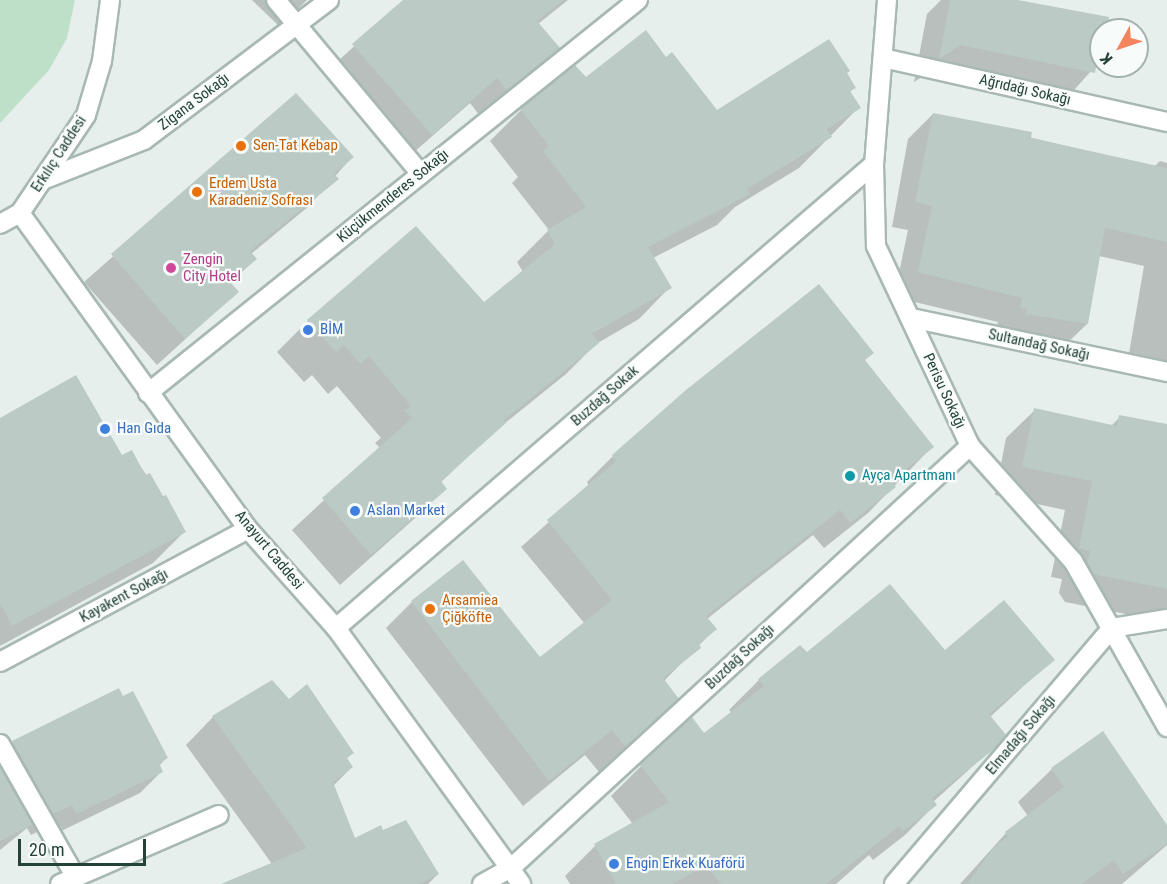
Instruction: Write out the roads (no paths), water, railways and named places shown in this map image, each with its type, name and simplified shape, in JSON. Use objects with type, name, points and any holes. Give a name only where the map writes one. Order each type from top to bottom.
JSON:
[{"type":"street","name":"Erkılıç Caddesi","points":[[0,224],[20,213],[86,115],[102,61],[110,0]]},
{"type":"street","points":[[276,0],[421,174]]},
{"type":"street","name":"Zigana Sokağı","points":[[45,179],[144,140],[329,0]]},
{"type":"street","name":"Küçükmenderes Sokağı","points":[[148,393],[638,0]]},
{"type":"street","name":"Perisu Sokağı","points":[[887,0],[874,164],[876,246],[970,446],[1073,561],[1167,727]]},
{"type":"street","name":"Ağrıdağı Sokağı","points":[[883,58],[1167,122]]},
{"type":"street","name":"Buzdağ Sokak","points":[[336,628],[874,164]]},
{"type":"street","name":"Anayurt Caddesi","points":[[20,213],[248,529],[336,628],[521,884]]},
{"type":"street","name":"Sultandağ Sokağı","points":[[911,318],[1167,372]]},
{"type":"street","name":"Buzdağ Sokağı","points":[[482,884],[511,868],[970,446]]},
{"type":"street","name":"Kayakent Sokağı","points":[[0,662],[248,529]]},
{"type":"street","points":[[1112,628],[1167,619]]},
{"type":"street","name":"Elmadağı Sokağı","points":[[894,884],[1112,628]]},
{"type":"street","points":[[0,744],[67,880],[219,815]]},
{"type":"place","name":"Sen-Tat Kebap","points":[[241,146]]},
{"type":"place","name":"Erdem Usta Karadeniz Sofrası","points":[[197,192]]},
{"type":"place","name":"Zengin City Hotel","points":[[171,268]]},
{"type":"place","name":"BİM","points":[[308,330]]},
{"type":"place","name":"Han Gıda","points":[[105,429]]},
{"type":"place","name":"Ayça Apartmanı","points":[[850,476]]},
{"type":"place","name":"Aslan Market","points":[[355,511]]},
{"type":"place","name":"Arsamiea Çiğköfte","points":[[430,609]]},
{"type":"place","name":"Engin Erkek Kuaförü","points":[[614,864]]}]
